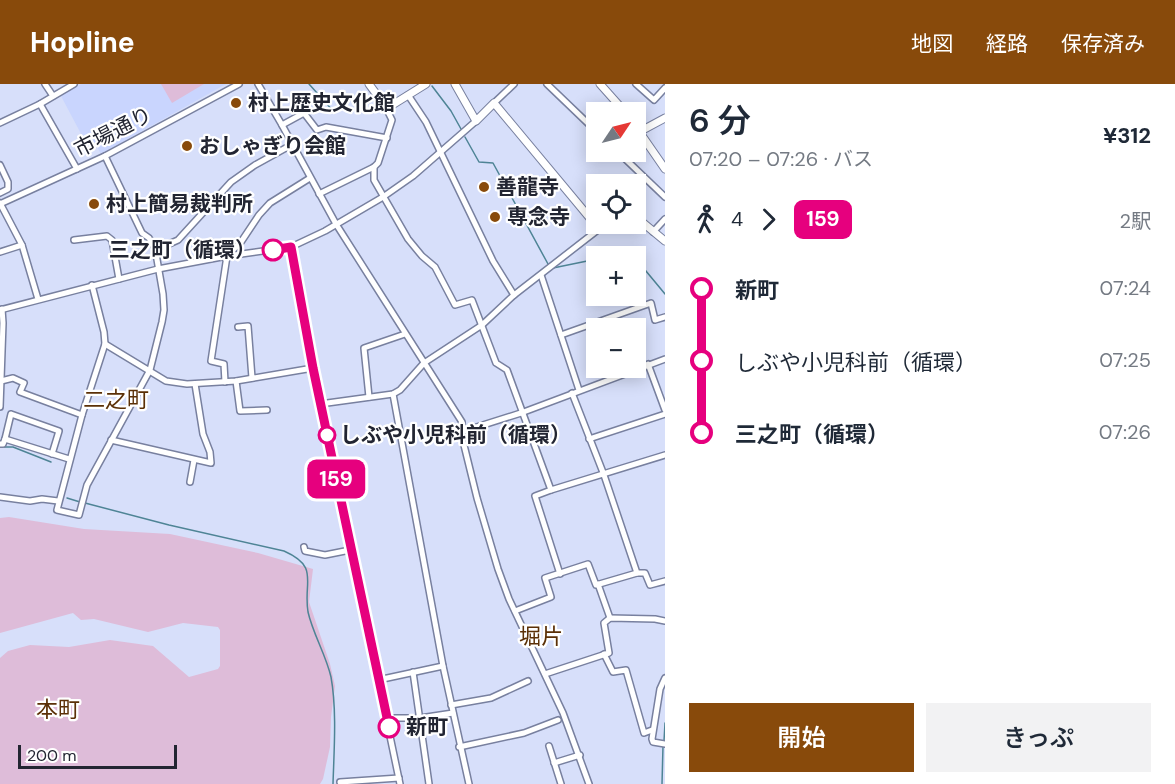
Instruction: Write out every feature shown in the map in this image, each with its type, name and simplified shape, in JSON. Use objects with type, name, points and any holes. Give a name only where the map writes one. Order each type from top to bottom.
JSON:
[{"type":"main road","points":[[369,84],[385,106],[394,105],[426,84]]},
{"type":"main road","points":[[455,84],[476,120],[494,103],[586,213]]},
{"type":"main road","points":[[600,84],[616,102]]},
{"type":"main road","points":[[646,126],[665,118]]},
{"type":"main road","points":[[646,142],[665,169]]},
{"type":"main road","points":[[646,226],[665,241]]},
{"type":"street","points":[[45,84],[53,96]]},
{"type":"street","points":[[0,123],[40,104],[74,84]]},
{"type":"street","name":"市場通り","points":[[0,203],[105,156],[238,84]]},
{"type":"street","points":[[258,84],[336,224],[462,422],[463,441],[486,534],[498,569],[580,755],[590,784]]},
{"type":"street","points":[[494,103],[506,87],[514,84]]},
{"type":"street","points":[[547,84],[586,121]]},
{"type":"street","points":[[636,84],[654,100],[665,88]]},
{"type":"street","points":[[408,95],[426,122],[494,261],[514,295]]},
{"type":"street","points":[[40,104],[77,169]]},
{"type":"street","points":[[319,194],[378,163],[392,120],[385,106]]},
{"type":"street","points":[[282,125],[304,112],[316,130],[326,127],[387,138]]},
{"type":"street","points":[[0,407],[1,310],[158,269],[291,247],[308,240],[383,197],[440,154],[476,120]]},
{"type":"street","points":[[155,248],[178,240],[231,182],[292,144]]},
{"type":"street","points":[[92,285],[105,344],[69,459],[57,510],[79,515],[87,485],[150,370],[164,309],[155,248],[142,233],[105,156]]},
{"type":"street","points":[[628,162],[665,197]]},
{"type":"street","points":[[0,165],[8,182],[8,189],[1,191]]},
{"type":"street","points":[[374,167],[374,180],[383,197],[408,239],[435,267],[455,305],[472,300],[496,363],[507,370],[550,490]]},
{"type":"street","points":[[225,382],[224,364],[211,361],[227,256],[241,242],[270,203],[310,178]]},
{"type":"street","points":[[0,203],[21,245],[38,299]]},
{"type":"street","points":[[653,232],[665,219]]},
{"type":"street","points":[[320,404],[393,394],[400,390],[424,363],[482,325],[514,295],[593,234]]},
{"type":"street","points":[[74,240],[107,236],[112,240],[119,279]]},
{"type":"street","points":[[0,252],[21,245]]},
{"type":"street","points":[[291,247],[320,404],[399,781],[340,782]]},
{"type":"street","points":[[541,275],[579,390]]},
{"type":"street","points":[[561,335],[651,303],[655,320],[665,317]]},
{"type":"street","points":[[238,327],[248,326],[252,378]]},
{"type":"street","points":[[369,397],[364,348],[405,334]]},
{"type":"street","points":[[105,344],[166,381],[195,384],[225,382],[313,368]]},
{"type":"street","points":[[464,431],[521,413],[665,359]]},
{"type":"street","points":[[589,440],[665,412],[648,364]]},
{"type":"street","points":[[1,381],[13,378],[24,382],[20,392],[82,415]]},
{"type":"street","points":[[236,381],[240,411],[267,410]]},
{"type":"street","points":[[111,440],[211,464],[210,452],[203,434],[195,384]]},
{"type":"street","points":[[572,393],[604,475],[637,573]]},
{"type":"street","points":[[393,394],[443,666],[459,747],[469,784]]},
{"type":"street","points":[[0,444],[3,444],[5,439],[11,414],[59,431],[52,454]]},
{"type":"street","points":[[5,439],[69,459]]},
{"type":"street","points":[[561,574],[535,496],[665,455]]},
{"type":"street","points":[[190,482],[194,460]]},
{"type":"street","points":[[0,497],[30,501],[42,499],[58,501]]},
{"type":"street","points":[[304,548],[305,551],[325,555],[350,550]]},
{"type":"street","points":[[515,611],[551,597],[545,578],[588,564],[610,618]]},
{"type":"street","points":[[598,584],[637,573],[645,573],[650,585],[665,581]]},
{"type":"street","points":[[545,674],[609,653],[604,623],[610,618],[665,621]]},
{"type":"street","points":[[604,654],[613,672],[626,670],[644,733],[652,730]]},
{"type":"street","points":[[378,680],[443,666]]},
{"type":"street","points":[[413,672],[429,784]]},
{"type":"street","points":[[665,678],[660,689],[652,730],[653,742],[665,744]]},
{"type":"street","points":[[451,705],[491,698],[528,681]]},
{"type":"street","points":[[387,718],[420,718],[453,713]]},
{"type":"street","points":[[459,747],[524,733],[558,720]]},
{"type":"street","points":[[549,746],[561,784]]},
{"type":"street","points":[[554,763],[580,755]]},
{"type":"shaded area","points":[[81,84],[226,84],[101,154],[95,143],[88,147],[61,96]]},
{"type":"shaded area","points":[[161,84],[204,84],[172,103]]},
{"type":"shaded area","points":[[9,517],[84,529],[170,534],[258,553],[313,569],[309,602],[335,686],[330,747],[320,784],[0,784],[0,658],[8,651],[30,645],[69,647],[110,640],[153,646],[189,677],[218,669],[220,666],[220,630],[218,627],[183,623],[148,632],[94,619],[81,620],[73,613],[0,633],[0,518]]},
{"type":"waterway","points":[[309,84],[334,112]]},
{"type":"waterway","points":[[432,86],[461,129]]},
{"type":"waterway","points":[[465,137],[479,162],[493,163],[548,264]]},
{"type":"waterway","points":[[553,268],[586,261]]},
{"type":"waterway","points":[[646,271],[665,294]]},
{"type":"waterway","points":[[4,447],[13,447],[51,462]]},
{"type":"waterway","points":[[67,498],[80,502]]},
{"type":"waterway","points":[[85,503],[284,551],[302,563],[308,576],[308,612],[329,669],[333,690],[335,730],[333,784]]},
{"type":"waterway","points":[[664,741],[665,723]]},
{"type":"waterway","points":[[662,784],[663,746]]},
{"type":"bus line","name":"159","points":[[273,250],[291,247],[350,550],[389,727]]},
{"type":"place","name":"村上歴史文化館","points":[[236,103]]},
{"type":"place","name":"おしゃぎり会館","points":[[187,146]]},
{"type":"place","name":"善龍寺","points":[[484,187]]},
{"type":"place","name":"村上簡易裁判所","points":[[94,204]]},
{"type":"place","name":"専念寺","points":[[495,217]]},
{"type":"place","name":"三之町（循環）","points":[[273,250]]},
{"type":"place","name":"しぶや小児科前（循環）","points":[[327,435]]},
{"type":"place","name":"新町","points":[[389,727]]},
{"type":"district","name":"二之町","points":[[116,399]]},
{"type":"district","name":"堀片","points":[[541,636]]},
{"type":"district","name":"本町","points":[[58,709]]}]
